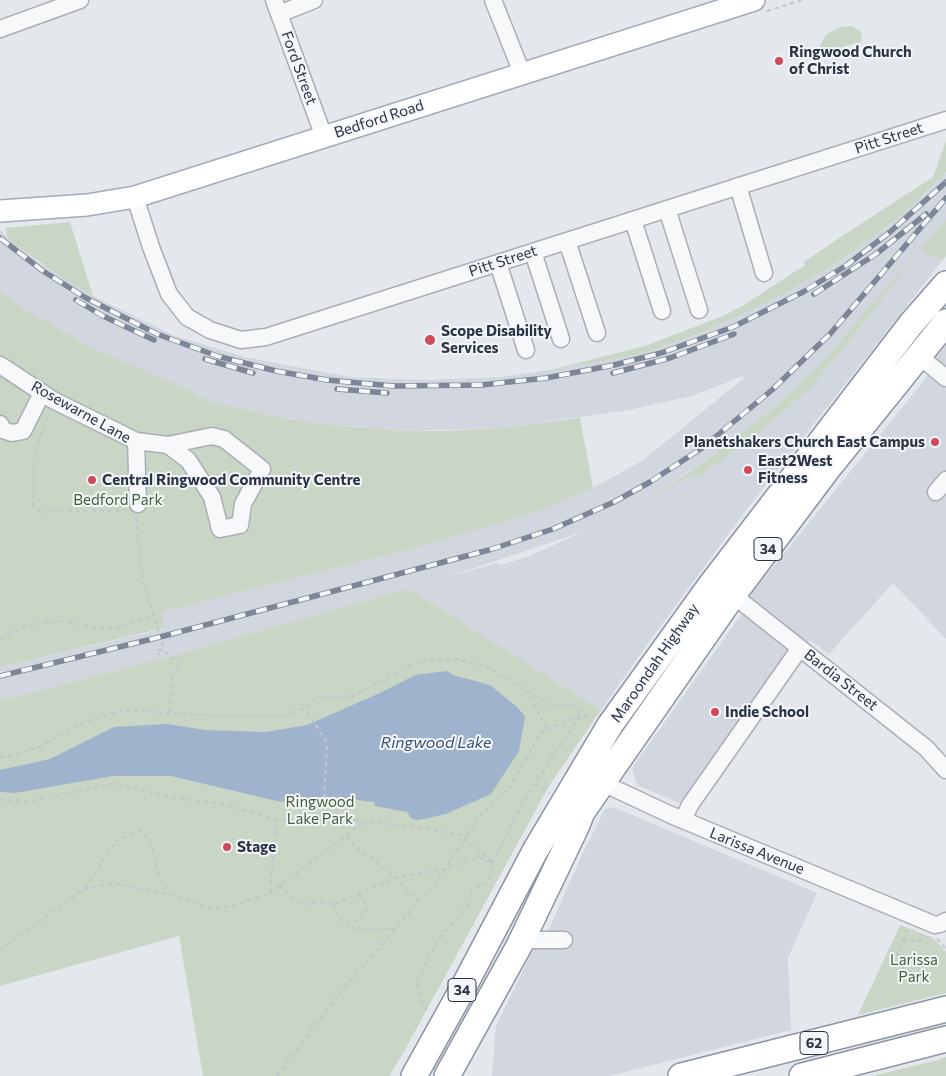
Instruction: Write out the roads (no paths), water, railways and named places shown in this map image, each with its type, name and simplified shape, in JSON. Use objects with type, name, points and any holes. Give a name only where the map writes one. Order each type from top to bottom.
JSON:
[{"type":"highway","name":"Maroondah Highway","points":[[414,1076],[535,851],[732,595],[837,439],[911,324],[946,284]]},
{"type":"highway","name":"Maroondah Highway","points":[[447,1076],[519,946],[582,812],[610,726],[672,637],[837,439],[919,356],[946,322]]},
{"type":"highway","points":[[507,903],[534,914]]},
{"type":"highway","name":"62","points":[[681,1076],[946,1009]]},
{"type":"highway","name":"62","points":[[802,1076],[946,1039]]},
{"type":"highway","points":[[464,1047],[465,1076]]},
{"type":"main road","name":"Bedford Road","points":[[0,211],[87,205],[135,197],[730,4],[754,0]]},
{"type":"street","points":[[0,29],[80,0]]},
{"type":"street","points":[[276,7],[314,0]]},
{"type":"street","points":[[493,0],[522,73]]},
{"type":"street","name":"Ford Street","points":[[276,7],[324,137]]},
{"type":"street","name":"Pitt Street","points":[[135,197],[169,294],[186,316],[210,330],[241,340],[266,337],[946,120]]},
{"type":"street","points":[[738,186],[764,273]]},
{"type":"street","points":[[672,207],[705,309]]},
{"type":"street","points":[[633,220],[662,311]]},
{"type":"street","points":[[571,240],[601,332]]},
{"type":"street","points":[[533,252],[561,339]]},
{"type":"street","points":[[498,263],[526,350]]},
{"type":"street","points":[[919,356],[946,378]]},
{"type":"street","name":"Rosewarne Lane","points":[[0,365],[48,397],[136,442],[137,507]]},
{"type":"street","points":[[0,424],[3,430],[12,433],[23,431],[48,397]]},
{"type":"street","points":[[136,442],[168,445],[212,436],[224,439],[262,468],[244,504],[240,525],[220,529],[212,497],[188,460],[168,445]]},
{"type":"street","name":"Bardia Street","points":[[732,595],[926,748],[946,770]]},
{"type":"street","points":[[683,820],[690,805],[800,648]]},
{"type":"street","name":"Larissa Avenue","points":[[592,778],[683,820],[938,927]]},
{"type":"street","points":[[519,946],[531,940],[564,940],[544,931],[534,914]]},
{"type":"water","name":"Ringwood Lake","points":[[447,671],[453,675],[490,685],[516,706],[525,716],[519,751],[491,794],[446,814],[419,820],[412,819],[407,812],[375,806],[374,802],[334,797],[329,807],[277,801],[171,776],[113,776],[15,793],[0,792],[0,770],[50,759],[114,727],[167,724],[205,730],[265,732],[307,725],[382,692],[415,675]]},
{"type":"railway","points":[[0,238],[43,271],[86,298],[157,334],[217,356],[276,371],[327,380],[393,386],[481,385],[546,378],[614,365],[661,353],[733,327],[803,292],[847,265],[890,232],[946,182]]},
{"type":"railway","points":[[0,676],[160,637],[489,550],[553,529],[614,502],[650,482],[702,448],[772,390],[830,334],[946,198]]},
{"type":"railway","points":[[814,294],[876,254],[926,214]]},
{"type":"railway","points":[[76,300],[103,316],[154,340]]},
{"type":"railway","points":[[613,373],[670,358],[734,334]]},
{"type":"railway","points":[[205,359],[253,373]]},
{"type":"railway","points":[[337,389],[387,393]]},
{"type":"place","name":"Ringwood Church of Christ","points":[[779,61]]},
{"type":"place","name":"Scope Disability Services","points":[[430,340]]},
{"type":"place","name":"Planetshakers Church East Campus","points":[[935,442]]},
{"type":"place","name":"East2West Fitness","points":[[748,470]]},
{"type":"place","name":"Central Ringwood Community Centre","points":[[92,480]]},
{"type":"place","name":"Indie School","points":[[715,712]]},
{"type":"place","name":"Stage","points":[[227,847]]},
{"type":"park label","name":"Bedford Park","points":[[118,500]]},
{"type":"park label","name":"Ringwood Lake Park","points":[[320,810]]},
{"type":"park label","name":"Larissa Park","points":[[914,968]]}]
